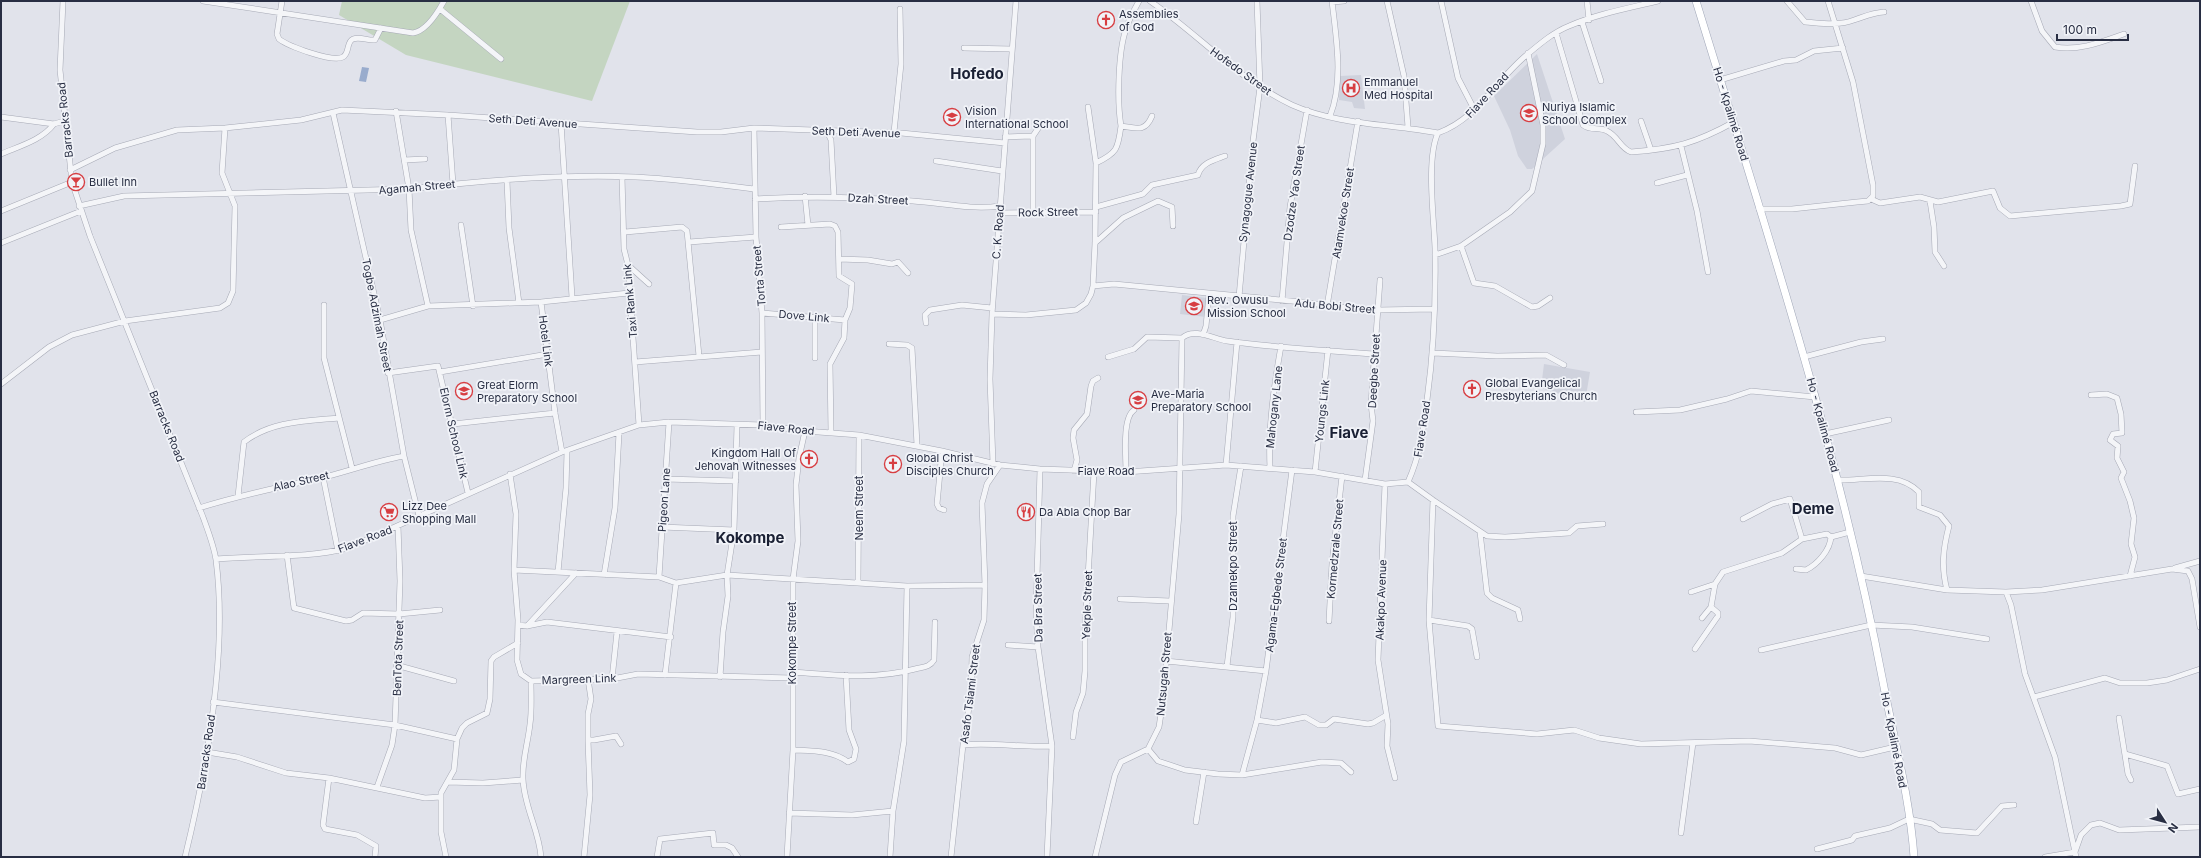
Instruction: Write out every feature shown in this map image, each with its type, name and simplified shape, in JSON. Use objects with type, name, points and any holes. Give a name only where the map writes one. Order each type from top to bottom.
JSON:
[{"type":"main road","name":"Ho - Kpalimé Road","points":[[1696,1],[1734,122],[1816,397],[1838,480],[1871,625],[1909,819],[1914,857]]},
{"type":"street","name":"Barracks Road","points":[[63,1],[60,70],[64,121],[72,182],[90,236],[199,508],[216,559],[219,618],[213,702],[207,752],[185,857]]},
{"type":"street","points":[[206,1],[381,28],[418,32],[440,9],[444,1]]},
{"type":"street","points":[[282,1],[277,34],[279,39],[294,47],[333,58],[339,58],[346,55],[350,42],[354,38],[375,40],[381,28]]},
{"type":"street","name":"C. K. Road","points":[[993,464],[990,379],[992,311],[1016,1]]},
{"type":"street","points":[[1096,163],[1112,155],[1115,151],[1121,126],[1119,116],[1119,71],[1125,30],[1139,1]]},
{"type":"street","name":"Hofedo Street","points":[[1150,1],[1260,87],[1292,105],[1330,116],[1408,127],[1438,133]]},
{"type":"street","name":"Synagogue Avenue","points":[[1239,297],[1251,162],[1260,87],[1257,1]]},
{"type":"street","points":[[1330,116],[1336,90],[1337,77],[1332,2],[1344,1]]},
{"type":"street","points":[[1387,1],[1404,76],[1408,127]]},
{"type":"street","points":[[1441,1],[1458,78],[1474,109]]},
{"type":"street","points":[[1587,1],[1589,20]]},
{"type":"street","name":"Fiave Road","points":[[216,559],[255,555],[287,555],[338,551],[398,526],[510,474],[565,452],[639,425],[669,422],[763,425],[805,431],[859,435],[917,445],[993,464],[1040,469],[1126,472],[1226,465],[1315,472],[1385,484],[1408,482],[1416,464],[1422,438],[1434,353],[1435,255],[1432,182],[1434,151],[1438,133],[1457,125],[1528,54],[1556,33],[1582,22],[1658,1]]},
{"type":"street","points":[[1787,1],[1805,22],[1836,24],[1854,21],[1869,13],[1884,12]]},
{"type":"street","points":[[1828,1],[1853,82],[1873,185],[1874,194],[1871,199]]},
{"type":"street","points":[[2031,1],[2042,31],[2055,46],[2068,49],[2088,47],[2124,34]]},
{"type":"street","points":[[894,132],[901,64],[900,8]]},
{"type":"street","points":[[440,9],[501,59]]},
{"type":"street","points":[[1582,22],[1601,81]]},
{"type":"street","points":[[1556,33],[1583,125],[1586,127],[1605,129],[1611,132],[1622,148],[1631,152],[1681,146],[1705,138],[1734,122]]},
{"type":"street","points":[[964,48],[1012,49]]},
{"type":"street","points":[[1720,80],[1796,60],[1814,51],[1843,48]]},
{"type":"street","points":[[1435,255],[1461,246],[1510,212],[1532,191],[1543,144],[1543,126],[1528,54]]},
{"type":"street","points":[[926,323],[925,315],[930,310],[962,305],[992,311],[1026,315],[1076,310],[1086,303],[1093,286],[1096,209],[1096,163],[1088,107]]},
{"type":"street","name":"Seth Deti Avenue","points":[[70,170],[115,148],[177,130],[225,128],[301,120],[342,110],[448,114],[697,132],[721,132],[754,128],[894,132],[1005,143]]},
{"type":"street","name":"Dzodze Yao Street","points":[[1282,301],[1290,207],[1307,110]]},
{"type":"street","points":[[396,111],[409,189],[411,230],[428,306]]},
{"type":"street","name":"Togbe Adzimah Street","points":[[334,113],[380,320],[388,373],[404,456],[419,516]]},
{"type":"street","points":[[448,114],[452,184]]},
{"type":"street","points":[[1121,126],[1143,128],[1148,125],[1152,116]]},
{"type":"street","points":[[1,117],[54,124],[64,121]]},
{"type":"street","name":"Atamvekoe Street","points":[[1327,306],[1358,121]]},
{"type":"street","points":[[1641,121],[1651,150]]},
{"type":"street","points":[[561,123],[572,298]]},
{"type":"street","points":[[1,154],[34,140],[46,133],[54,124]]},
{"type":"street","points":[[1033,213],[1033,136],[1041,124]]},
{"type":"street","points":[[1,384],[49,347],[72,335],[125,321],[220,308],[228,303],[233,291],[235,206],[222,173],[225,128]]},
{"type":"street","name":"Torta Street","points":[[754,128],[756,237],[762,313],[763,425]]},
{"type":"street","points":[[827,131],[831,140],[834,197]]},
{"type":"street","points":[[1005,137],[1033,136]]},
{"type":"street","points":[[1681,146],[1697,211],[1708,272]]},
{"type":"street","name":"Rock Street","points":[[1000,213],[1033,213],[1096,209],[1143,194],[1152,185],[1198,176],[1200,170],[1209,162],[1225,156]]},
{"type":"street","points":[[404,160],[425,159]]},
{"type":"street","points":[[936,161],[1002,171]]},
{"type":"street","points":[[1759,209],[1792,209],[1857,202],[1871,199],[1880,203],[1920,197],[1935,202],[1993,191],[2002,212],[2010,216],[2121,206],[2130,204],[2135,166]]},
{"type":"street","points":[[1658,183],[1687,175]]},
{"type":"street","name":"Agamah Street","points":[[1,242],[80,208],[124,196],[409,189],[452,184],[564,176],[689,180],[754,189]]},
{"type":"street","name":"Taxi Rank Link","points":[[622,177],[625,232],[624,250],[628,265],[639,425]]},
{"type":"street","points":[[507,181],[509,228],[519,303]]},
{"type":"street","points":[[1,210],[72,182]]},
{"type":"street","points":[[805,196],[808,225]]},
{"type":"street","name":"Dzah Street","points":[[755,199],[805,196],[922,202],[984,208],[1000,206]]},
{"type":"street","points":[[1930,200],[1934,228],[1935,252],[1944,266]]},
{"type":"street","points":[[1095,242],[1123,218],[1158,201],[1172,207],[1173,226]]},
{"type":"street","points":[[781,227],[830,224],[835,226],[838,232],[839,276],[852,284],[850,308],[845,320],[844,338],[830,364],[831,432]]},
{"type":"street","points":[[462,225],[473,306]]},
{"type":"street","points":[[625,232],[682,227],[687,231],[699,356]]},
{"type":"street","points":[[689,242],[756,237]]},
{"type":"street","points":[[1461,246],[1474,283],[1495,286],[1532,307],[1538,306],[1550,298]]},
{"type":"street","points":[[839,259],[868,260],[892,264],[898,262],[908,273]]},
{"type":"street","points":[[628,265],[648,284]]},
{"type":"street","name":"Deegbe Street","points":[[1365,480],[1373,421],[1370,404],[1380,280]]},
{"type":"street","name":"Adu Bobi Street","points":[[1093,286],[1114,284],[1209,295],[1378,310],[1434,310]]},
{"type":"street","points":[[380,320],[428,306],[473,306],[541,302],[630,293]]},
{"type":"street","points":[[1203,335],[1206,326],[1209,295]]},
{"type":"street","name":"Hotel Link","points":[[541,302],[555,413],[565,452],[566,488],[558,572]]},
{"type":"street","points":[[324,305],[324,358],[352,468]]},
{"type":"street","name":"Dove Link","points":[[762,313],[845,320]]},
{"type":"street","points":[[815,318],[815,358]]},
{"type":"street","points":[[1206,326],[1214,337]]},
{"type":"street","points":[[1108,357],[1134,349],[1148,337],[1182,338],[1188,334],[1203,335],[1237,342],[1374,354]]},
{"type":"street","name":"Nutsugah Street","points":[[1148,749],[1159,727],[1164,700],[1170,602],[1178,514],[1182,338]]},
{"type":"street","points":[[1804,357],[1861,342],[1884,339]]},
{"type":"street","points":[[1226,465],[1237,342]]},
{"type":"street","points":[[889,344],[907,345],[912,348],[917,445]]},
{"type":"street","name":"Mahogany Lane","points":[[1270,468],[1268,442],[1275,380],[1281,346]]},
{"type":"street","name":"Youngs Link","points":[[1315,472],[1328,350]]},
{"type":"street","points":[[635,362],[762,352]]},
{"type":"street","points":[[1434,353],[1497,356],[1546,355],[1564,366]]},
{"type":"street","points":[[388,373],[435,365],[438,366],[440,372],[548,354]]},
{"type":"street","name":"Elorm School Link","points":[[440,372],[468,493]]},
{"type":"street","points":[[1074,471],[1077,452],[1073,434],[1077,425],[1087,414],[1091,386],[1094,380],[1098,378]]},
{"type":"street","points":[[1636,412],[1680,410],[1720,401],[1751,391],[1816,397]]},
{"type":"street","points":[[2091,395],[2107,394],[2117,398],[2121,414],[2122,434],[2113,434],[2110,440],[2118,446],[2117,458],[2124,472],[2121,478],[2130,501],[2134,518],[2131,544],[2135,557],[2130,576]]},
{"type":"street","points":[[1126,472],[1127,420],[1130,412],[1134,410]]},
{"type":"street","points":[[453,424],[555,413]]},
{"type":"street","points":[[238,496],[244,442],[254,434],[274,426],[339,418]]},
{"type":"street","points":[[1825,434],[1889,420]]},
{"type":"street","name":"Pigeon Lane","points":[[659,577],[669,422]]},
{"type":"street","points":[[720,677],[723,632],[728,596],[727,575],[734,530],[737,425]]},
{"type":"street","name":"Kokompe Street","points":[[787,857],[793,750],[793,579],[798,541],[796,485],[799,458],[805,431]]},
{"type":"street","points":[[604,575],[615,508],[619,433]]},
{"type":"street","name":"Neem Street","points":[[858,582],[859,435]]},
{"type":"street","points":[[942,451],[937,504],[939,508],[944,510]]},
{"type":"street","name":"Alao Street","points":[[199,508],[238,496],[323,477],[352,468],[404,456]]},
{"type":"street","name":"Asafo Tsiami Street","points":[[951,857],[963,744],[970,706],[973,650],[984,620],[985,585],[982,503],[987,484],[1000,465]]},
{"type":"street","name":"Dzamekpo Street","points":[[1226,666],[1233,617],[1233,516],[1241,466]]},
{"type":"street","name":"Da Bra Street","points":[[1040,469],[1036,614],[1038,647],[1052,746],[1047,857]]},
{"type":"street","name":"Agama-Egbede Street","points":[[1242,775],[1258,720],[1266,671],[1292,470]]},
{"type":"street","name":"Yekple Street","points":[[1073,737],[1076,712],[1083,693],[1085,671],[1085,630],[1094,472]]},
{"type":"street","name":"Margreen Link","points":[[510,474],[516,514],[514,570],[518,624],[518,668],[524,677],[531,681],[612,679],[638,674],[792,678]]},
{"type":"street","name":"Kormedzrale Street","points":[[1329,621],[1332,564],[1342,476]]},
{"type":"street","points":[[323,477],[338,551]]},
{"type":"street","points":[[1838,480],[1884,478],[1911,484],[1919,492],[1919,507],[1940,515],[1949,526],[1943,550],[1947,590]]},
{"type":"street","points":[[666,479],[736,481]]},
{"type":"street","points":[[1408,482],[1487,536],[1504,537],[1569,533],[1577,526],[1603,524]]},
{"type":"street","name":"Akakpo Avenue","points":[[1385,484],[1378,660],[1386,704],[1388,724],[1387,746],[1395,778]]},
{"type":"street","points":[[1743,519],[1772,504],[1790,499],[1802,539]]},
{"type":"street","points":[[1433,500],[1428,620],[1438,726],[1537,734],[1574,730],[1599,738],[1641,744],[1749,741],[1835,748],[1861,755],[1895,747]]},
{"type":"street","name":"BenTota Street","points":[[377,787],[392,745],[395,725],[400,581],[398,526]]},
{"type":"street","points":[[662,527],[734,530]]},
{"type":"street","points":[[1480,532],[1487,593],[1492,598],[1518,610],[1520,619]]},
{"type":"street","points":[[1702,618],[1711,607],[1715,584],[1723,572],[1782,553],[1802,539],[1827,534],[1831,537],[1850,532]]},
{"type":"street","points":[[1796,569],[1806,570],[1816,564],[1831,544],[1831,537]]},
{"type":"street","points":[[287,555],[294,608],[346,621],[363,614],[399,614],[440,610]]},
{"type":"street","points":[[1860,576],[1947,590],[2006,592],[2042,590],[2130,576],[2172,569],[2200,560]]},
{"type":"street","points":[[2172,569],[2188,572],[2192,579],[2199,610],[2200,627]]},
{"type":"street","points":[[514,570],[659,577],[676,583],[727,575],[907,586],[985,585]]},
{"type":"street","points":[[527,626],[576,573]]},
{"type":"street","points":[[665,675],[671,637],[676,583]]},
{"type":"street","points":[[1691,592],[1715,584]]},
{"type":"street","points":[[890,857],[893,811],[904,741],[907,586]]},
{"type":"street","points":[[2006,592],[2011,605],[2025,674],[2034,697],[2042,725],[2055,757],[2076,855]]},
{"type":"street","points":[[1120,598],[1170,602]]},
{"type":"street","points":[[1695,649],[1718,616],[1718,613],[1711,607]]},
{"type":"street","points":[[1428,620],[1468,626],[1472,629],[1477,657]]},
{"type":"street","points":[[518,624],[527,626],[547,622],[617,632],[671,637]]},
{"type":"street","points":[[792,672],[877,676],[906,673],[930,666],[934,660],[935,622]]},
{"type":"street","points":[[1761,650],[1871,625],[1912,626],[1987,639]]},
{"type":"street","points":[[612,679],[617,632]]},
{"type":"street","points":[[446,857],[441,832],[441,792],[454,770],[457,739],[467,723],[487,713],[490,699],[491,661],[494,657],[518,643]]},
{"type":"street","points":[[1008,645],[1038,647]]},
{"type":"street","points":[[1166,661],[1266,671]]},
{"type":"street","points":[[396,665],[454,681]]},
{"type":"street","points":[[2034,697],[2105,678],[2120,683],[2147,683],[2167,680],[2200,669]]},
{"type":"street","points":[[793,750],[829,753],[839,756],[848,762],[854,759],[856,749],[848,724],[846,675]]},
{"type":"street","points":[[584,857],[590,795],[588,714],[591,699],[588,679]]},
{"type":"street","points":[[531,681],[530,725],[525,748],[523,780],[528,811],[540,841],[541,857]]},
{"type":"street","points":[[213,702],[395,725],[457,739]]},
{"type":"street","points":[[1258,720],[1276,723],[1305,717],[1319,725],[1326,725],[1334,719],[1368,724],[1386,716]]},
{"type":"street","points":[[2119,718],[2128,774],[2131,780]]},
{"type":"street","points":[[588,740],[616,736],[621,744]]},
{"type":"street","points":[[963,744],[984,743],[1029,748],[1052,746]]},
{"type":"street","points":[[1681,833],[1693,743]]},
{"type":"street","points":[[1095,857],[1115,775],[1121,762],[1148,749],[1158,761],[1185,770],[1242,775],[1322,762],[1340,763],[1351,772]]},
{"type":"street","points":[[207,752],[237,757],[286,773],[329,778],[425,798],[441,797]]},
{"type":"street","points":[[2125,754],[2167,766],[2178,794],[2200,789]]},
{"type":"street","points":[[1196,822],[1204,772]]},
{"type":"street","points":[[329,778],[323,825],[324,829],[357,835],[368,840],[376,846],[375,857]]},
{"type":"street","points":[[448,782],[483,783],[523,780]]},
{"type":"street","points":[[1817,849],[1852,840],[1854,836],[1890,828],[1909,819],[1932,824],[1940,830],[1977,833],[2002,806],[2014,805]]},
{"type":"street","points":[[789,813],[852,815],[893,811]]},
{"type":"street","points":[[2076,855],[2082,835],[2091,825],[2100,823],[2119,830],[2200,827]]},
{"type":"street","points":[[658,857],[660,840],[713,833],[714,845],[726,845],[732,848],[738,857]]},
{"type":"street","points":[[2045,857],[2076,855]]},
{"type":"shaded area","name":"Nuriya Islamic School Complex","points":[[1537,54],[1565,139],[1532,169],[1527,169],[1518,156],[1510,130],[1494,96]]},
{"type":"shaded area","name":"Emmanuel Med Hospital","points":[[1361,75],[1365,109],[1354,108],[1352,102],[1339,100],[1340,76]]},
{"type":"shaded area","name":"Rev. Owusu Mission School","points":[[1182,295],[1207,298],[1206,317],[1180,314]]},
{"type":"shaded area","points":[[1544,364],[1590,372],[1585,402],[1541,388]]},
{"type":"green space","points":[[342,1],[630,1],[592,101],[406,55],[339,15]]},
{"type":"water","points":[[362,67],[369,68],[366,82],[359,81]]},
{"type":"place","name":"Assemblies of God","points":[[1106,20]]},
{"type":"place","name":"Emmanuel Med Hospital","points":[[1351,88]]},
{"type":"place","name":"Nuriya Islamic School Complex","points":[[1529,113]]},
{"type":"place","name":"Vision International School","points":[[952,117]]},
{"type":"place","name":"Bullet Inn","points":[[76,182]]},
{"type":"place","name":"Rev. Owusu Mission School","points":[[1194,306]]},
{"type":"place","name":"Global Evangelical Presbyterians Church","points":[[1472,389]]},
{"type":"place","name":"Great Elorm Preparatory School","points":[[464,391]]},
{"type":"place","name":"Ave-Maria Preparatory School","points":[[1138,400]]},
{"type":"place","name":"Kingdom Hall Of Jehovah Witnesses","points":[[809,459]]},
{"type":"place","name":"Global Christ Disciples Church","points":[[893,464]]},
{"type":"place","name":"Lizz Dee Shopping Mall","points":[[389,512]]},
{"type":"place","name":"Da Abla Chop Bar","points":[[1026,512]]},
{"type":"district","name":"Hofedo","points":[[977,73]]},
{"type":"district","name":"Fiave","points":[[1349,432]]},
{"type":"district","name":"Deme","points":[[1813,508]]},
{"type":"district","name":"Kokompe","points":[[750,537]]}]
